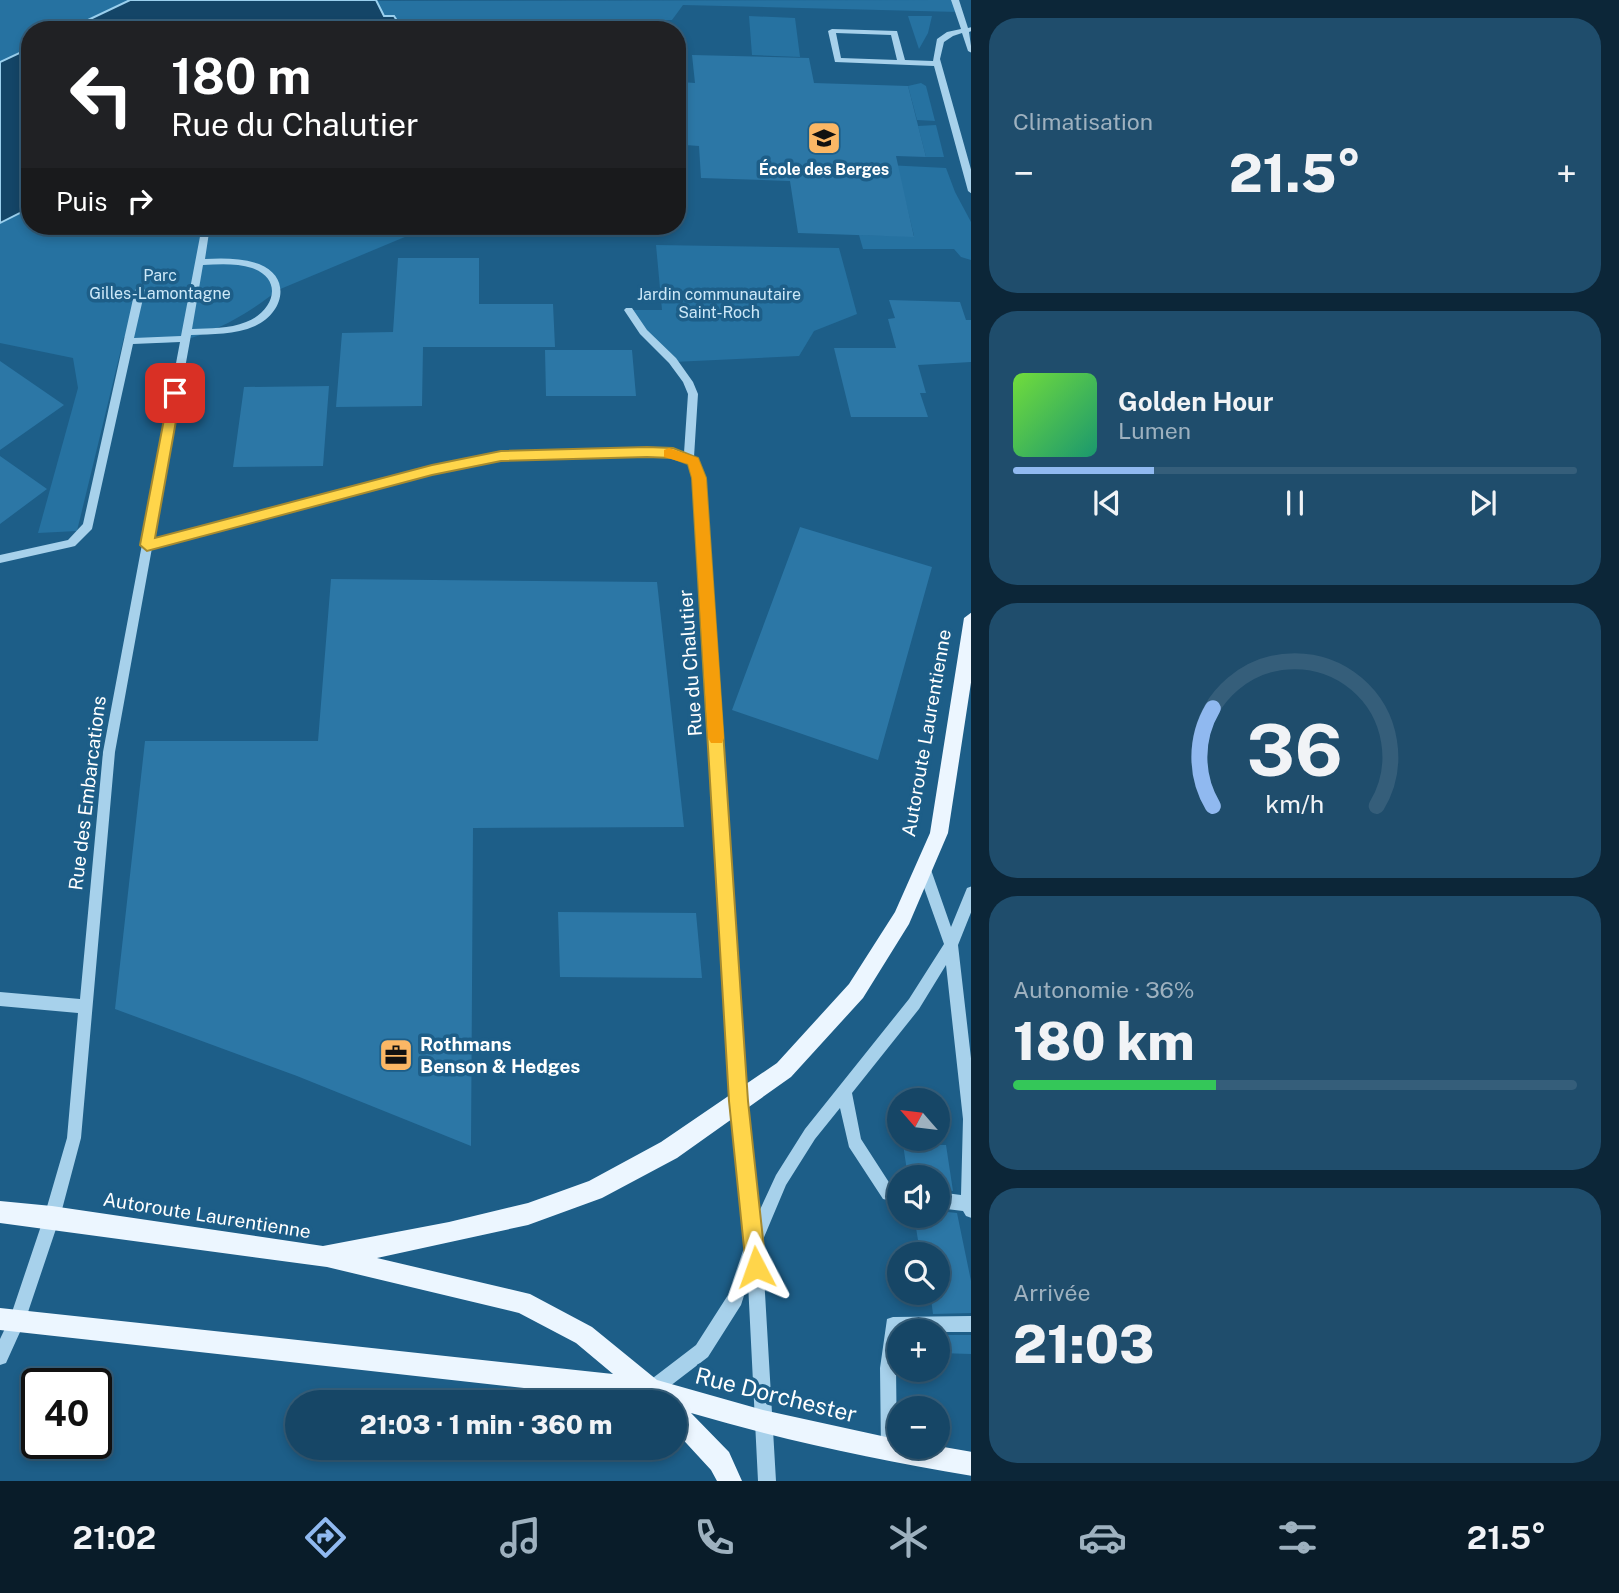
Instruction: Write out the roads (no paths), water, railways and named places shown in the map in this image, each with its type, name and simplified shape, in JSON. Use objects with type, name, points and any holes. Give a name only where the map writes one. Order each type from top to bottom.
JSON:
[{"type":"main road","name":"Autoroute Laurentienne","points":[[0,1212],[52,1217],[323,1257],[449,1233],[528,1214],[594,1190],[669,1150],[783,1070],[856,991],[902,918],[939,833],[971,618]]},
{"type":"main road","points":[[323,1257],[522,1302],[584,1335],[650,1390]]},
{"type":"main road","points":[[9,1320],[606,1390]]},
{"type":"main road","name":"Rue Dorchester","points":[[687,1403],[887,1450]]},
{"type":"main road","points":[[687,1426],[720,1461],[730,1481]]},
{"type":"main road","name":"Rue Dorchester","points":[[938,1459],[971,1465]]},
{"type":"street","points":[[956,0],[968,29],[971,51]]},
{"type":"street","points":[[902,63],[894,33],[832,31],[838,60],[902,63],[937,64]]},
{"type":"street","name":"Rue des Embarcations","points":[[0,1357],[9,1320],[52,1217],[74,1138],[109,752],[204,235]]},
{"type":"street","points":[[128,341],[224,331],[239,327],[269,311],[276,299],[276,286],[271,277],[253,265],[228,260],[199,261]]},
{"type":"street","points":[[0,559],[71,543],[88,527],[140,290]]},
{"type":"street","points":[[147,545],[394,480],[501,456],[647,452],[673,453],[689,458],[693,394],[690,384],[683,373],[642,332],[629,310]]},
{"type":"street","name":"Rue du Chalutier","points":[[689,458],[694,461],[700,492],[738,1101],[754,1242],[767,1481]]},
{"type":"street","points":[[924,868],[951,945],[970,1119],[970,1208],[950,1203]]},
{"type":"street","points":[[663,1390],[702,1351],[735,1299],[754,1242],[781,1180],[810,1134],[845,1094],[914,1004],[951,945],[971,892]]},
{"type":"street","points":[[0,999],[87,1007]]},
{"type":"street","points":[[888,1396],[887,1368],[893,1325],[971,1325]]},
{"type":"lane","points":[[968,29],[950,34],[940,41],[937,64],[971,191]]},
{"type":"lane","points":[[845,1094],[854,1142],[887,1192]]},
{"type":"place","name":"École des Berges","points":[[824,138]]},
{"type":"place","name":"Rothmans Benson & Hedges","points":[[396,1055]]},
{"type":"park label","name":"Parc Gilles-Lamontagne","points":[[160,284]]},
{"type":"park label","name":"Jardin communautaire Saint-Roch","points":[[719,303]]}]
